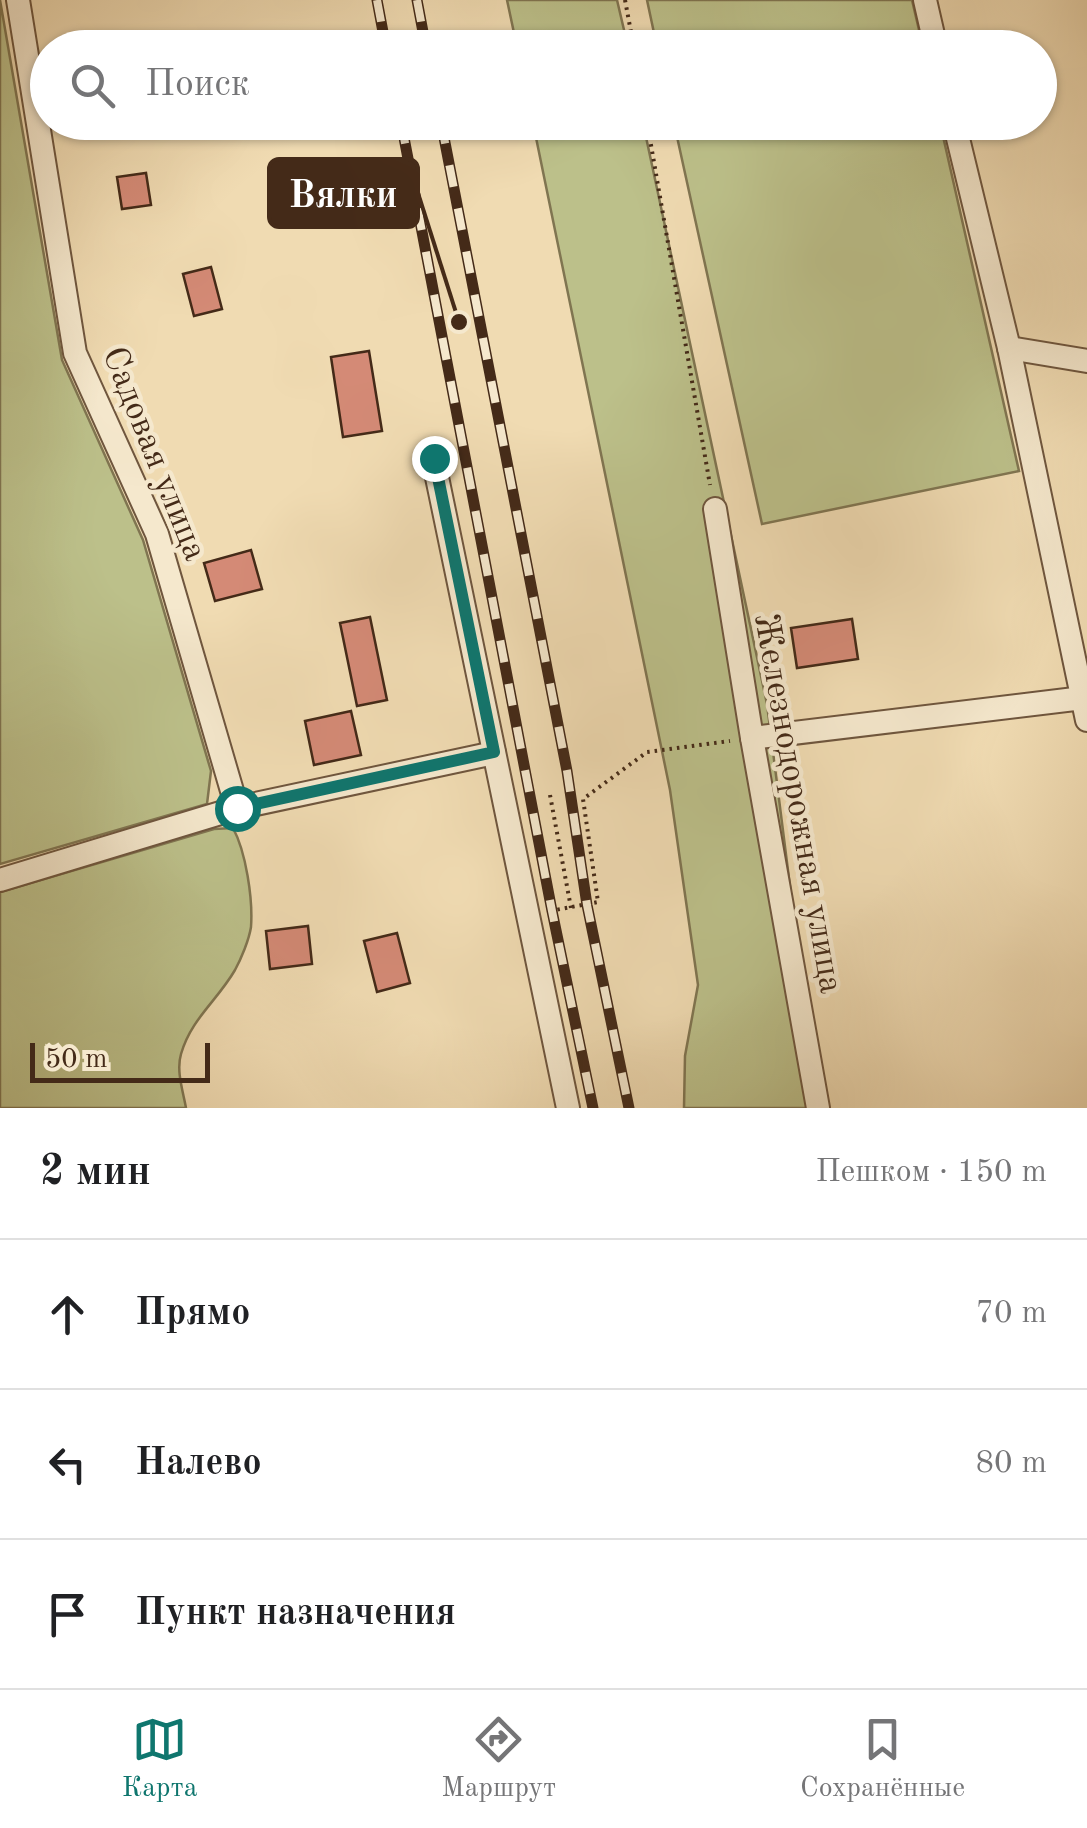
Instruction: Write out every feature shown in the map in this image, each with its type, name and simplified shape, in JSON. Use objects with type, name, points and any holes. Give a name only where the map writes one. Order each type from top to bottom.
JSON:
[{"type":"street","name":"Садовая улица","points":[[18,0],[30,74]]},
{"type":"street","points":[[925,0],[932,30]]},
{"type":"street","name":"Садовая улица","points":[[41,140],[75,353],[157,534],[237,808]]},
{"type":"street","points":[[752,738],[1085,709],[1009,348],[958,140]]},
{"type":"street","points":[[1009,348],[1087,362]]},
{"type":"street","points":[[434,458],[568,1108]]},
{"type":"street","name":"Железнодорожная улица","points":[[714,509],[818,1108]]},
{"type":"street","points":[[0,880],[237,808],[494,752]]},
{"type":"path","points":[[625,0],[631,30]]},
{"type":"path","points":[[650,140],[714,509]]},
{"type":"path","points":[[540,912],[598,902],[583,799],[646,752],[752,738]]},
{"type":"path","points":[[550,795],[570,908]]},
{"type":"green space","points":[[0,0],[62,360],[143,540],[211,771],[207,804],[0,864]]},
{"type":"green space","points":[[507,0],[617,0],[624,30],[513,30]]},
{"type":"green space","points":[[647,0],[912,0],[919,30],[653,30]]},
{"type":"green space","points":[[536,140],[647,140],[767,704],[818,1108],[684,1108],[685,1056],[698,985],[670,790]]},
{"type":"green space","points":[[678,140],[944,140],[1019,471],[762,524]]},
{"type":"green space","points":[[233,828],[248,876],[251,927],[235,970],[185,1042],[180,1074],[186,1108],[0,1108],[0,892],[214,829]]},
{"type":"building","points":[[146,173],[151,205],[122,209],[117,177]]},
{"type":"building","points":[[211,267],[222,309],[194,316],[183,274]]},
{"type":"building","points":[[369,351],[382,431],[343,437],[331,357]]},
{"type":"building","points":[[251,550],[262,589],[215,601],[204,563]]},
{"type":"building","points":[[370,617],[387,700],[357,706],[340,623]]},
{"type":"building","points":[[852,619],[858,659],[797,668],[791,628]]},
{"type":"building","points":[[351,711],[361,755],[314,765],[305,721]]},
{"type":"building","points":[[308,926],[312,964],[270,969],[266,931]]},
{"type":"building","points":[[397,933],[410,983],[377,992],[364,941]]},
{"type":"railway","points":[[377,0],[383,30]]},
{"type":"railway","points":[[417,0],[423,30]]},
{"type":"railway","points":[[404,140],[593,1108]]},
{"type":"railway","points":[[444,140],[567,771],[587,905],[629,1108]]},
{"type":"place","name":"Вялки","points":[[459,322]]},
{"type":"route","points":[[237,808],[494,752],[434,458]]}]
